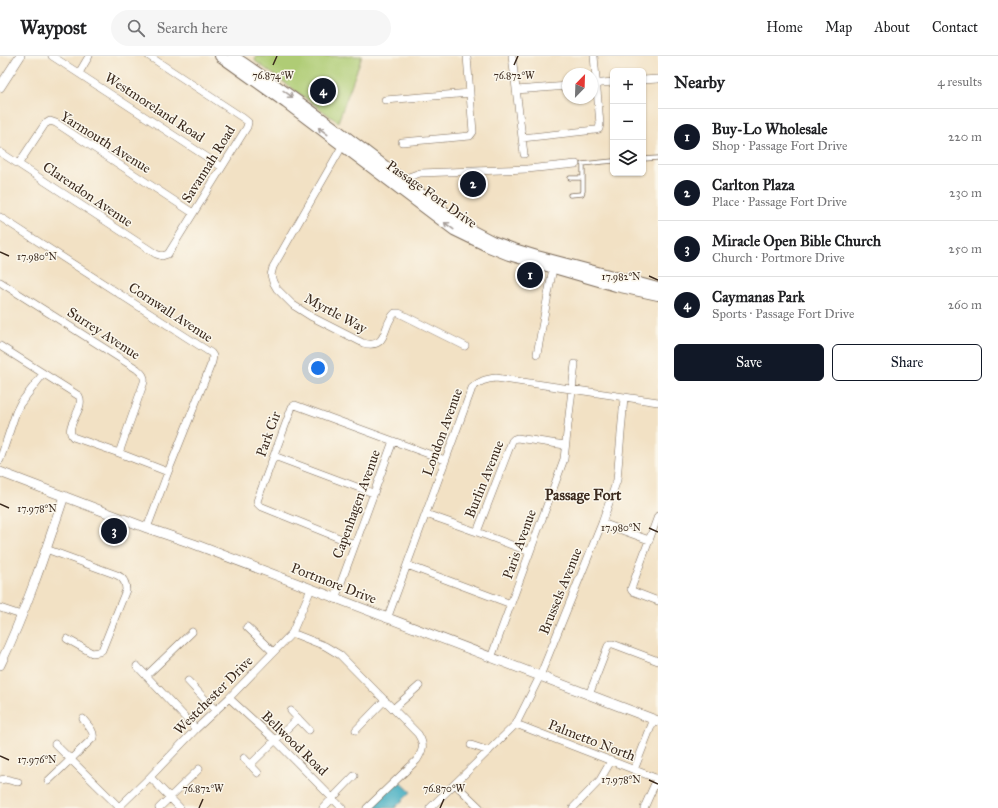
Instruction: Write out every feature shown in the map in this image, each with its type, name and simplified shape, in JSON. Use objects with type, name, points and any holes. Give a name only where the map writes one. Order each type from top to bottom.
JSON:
[{"type":"main road","name":"Passage Fort Drive","points":[[220,56],[286,103],[402,179],[469,229],[492,241],[536,256],[658,288]]},
{"type":"main road","name":"Passage Fort Drive","points":[[233,56],[260,74],[454,230],[488,247],[509,255],[616,286],[658,295]]},
{"type":"street","points":[[0,86],[20,56]]},
{"type":"street","name":"Westmoreland Road","points":[[52,56],[222,167]]},
{"type":"street","points":[[79,73],[89,56]]},
{"type":"street","name":"Savannah Road","points":[[149,56],[248,122],[247,127],[168,254],[162,256]]},
{"type":"street","points":[[402,142],[470,136],[472,134],[467,56]]},
{"type":"street","points":[[512,56],[524,154]]},
{"type":"street","points":[[594,56],[594,68]]},
{"type":"street","points":[[646,80],[658,78]]},
{"type":"street","points":[[598,84],[610,82]]},
{"type":"street","points":[[516,90],[562,86]]},
{"type":"street","points":[[385,100],[470,93]]},
{"type":"street","points":[[522,138],[599,129],[600,124],[598,104]]},
{"type":"street","name":"Yarmouth Avenue","points":[[19,163],[45,124],[50,121],[56,123],[193,213]]},
{"type":"street","name":"Myrtle Way","points":[[345,141],[272,267],[271,275],[273,282],[293,305],[303,312],[363,343],[370,345],[382,339],[392,316],[395,313],[399,313],[465,346]]},
{"type":"street","name":"Clarendon Avenue","points":[[0,152],[156,254],[162,256]]},
{"type":"street","points":[[402,179],[420,173],[527,169],[579,164]]},
{"type":"street","name":"Cornwall Avenue","points":[[0,217],[211,353],[213,356],[212,362],[147,528]]},
{"type":"street","points":[[537,354],[553,268]]},
{"type":"street","name":"Surrey Avenue","points":[[0,282],[137,369],[144,375],[144,382],[119,453]]},
{"type":"street","points":[[0,346],[70,390],[80,398],[81,402],[70,430],[73,437],[168,472]]},
{"type":"street","name":"Paris Avenue","points":[[491,658],[564,459],[575,364]]},
{"type":"street","points":[[0,460],[20,404],[43,374]]},
{"type":"street","name":"London Avenue","points":[[388,618],[472,388],[476,384],[484,379],[496,378],[658,402]]},
{"type":"street","name":"Brussels Avenue","points":[[430,808],[516,724],[540,676],[602,522],[617,480],[624,398]]},
{"type":"street","name":"Park Cir","points":[[354,544],[258,504],[257,501],[292,407],[295,405],[445,460]]},
{"type":"street","name":"Burlin Avenue","points":[[477,532],[514,439],[517,438],[565,445]]},
{"type":"street","name":"Capenhagen Avenue","points":[[335,599],[393,441]]},
{"type":"street","points":[[274,456],[374,493]]},
{"type":"street","name":"Portmore Drive","points":[[0,472],[147,528],[194,544],[335,599],[656,720]]},
{"type":"street","points":[[0,665],[46,549],[64,496]]},
{"type":"street","points":[[426,514],[530,552]]},
{"type":"street","points":[[658,516],[631,590],[658,601]]},
{"type":"street","points":[[602,522],[649,540]]},
{"type":"street","points":[[46,549],[121,576],[126,584],[126,590],[102,650],[92,653],[67,639]]},
{"type":"street","points":[[407,565],[511,604]]},
{"type":"street","name":"Westchester Drive","points":[[119,808],[196,729],[216,712],[292,633],[311,589]]},
{"type":"street","points":[[0,608],[21,615]]},
{"type":"street","points":[[247,627],[273,652]]},
{"type":"street","points":[[146,676],[192,632]]},
{"type":"street","points":[[292,633],[325,646],[340,654],[418,734],[421,739],[423,746],[417,760],[367,808]]},
{"type":"street","points":[[589,695],[610,644],[658,661]]},
{"type":"street","points":[[137,666],[196,729]]},
{"type":"street","points":[[188,681],[216,712]]},
{"type":"street","points":[[393,709],[419,686]]},
{"type":"street","name":"Bellwood Road","points":[[229,698],[275,740],[342,808]]},
{"type":"street","points":[[356,730],[385,700]]},
{"type":"street","points":[[291,711],[309,730]]},
{"type":"street","points":[[250,765],[298,718]]},
{"type":"street","points":[[48,781],[92,740],[94,736],[93,732],[83,719]]},
{"type":"street","points":[[634,770],[656,720]]},
{"type":"street","name":"Palmetto North","points":[[516,724],[657,779]]},
{"type":"street","points":[[55,744],[119,808]]},
{"type":"street","points":[[472,745],[489,751]]},
{"type":"street","points":[[244,758],[258,773]]},
{"type":"street","points":[[573,808],[600,780],[611,761]]},
{"type":"street","points":[[159,808],[199,769]]},
{"type":"street","points":[[323,808],[354,776]]},
{"type":"street","points":[[150,777],[180,808]]},
{"type":"street","points":[[644,808],[657,779]]},
{"type":"street","points":[[0,780],[18,782]]},
{"type":"street","points":[[455,784],[480,808]]},
{"type":"lane","points":[[646,159],[658,158]]},
{"type":"lane","points":[[570,195],[582,194],[583,191],[583,178],[579,164],[610,161]]},
{"type":"lane","points":[[570,178],[583,178]]},
{"type":"green space","points":[[256,56],[362,56],[338,122],[255,61]]},
{"type":"water","points":[[398,780],[411,792],[395,808],[369,808]]},
{"type":"place","name":"Caymanas Park","points":[[323,91]]},
{"type":"place","name":"Carlton Plaza","points":[[473,184]]},
{"type":"place","name":"Buy-Lo Wholesale","points":[[530,275]]},
{"type":"place","name":"Miracle Open Bible Church","points":[[114,531]]},
{"type":"district","name":"Passage Fort","points":[[583,495]]}]
